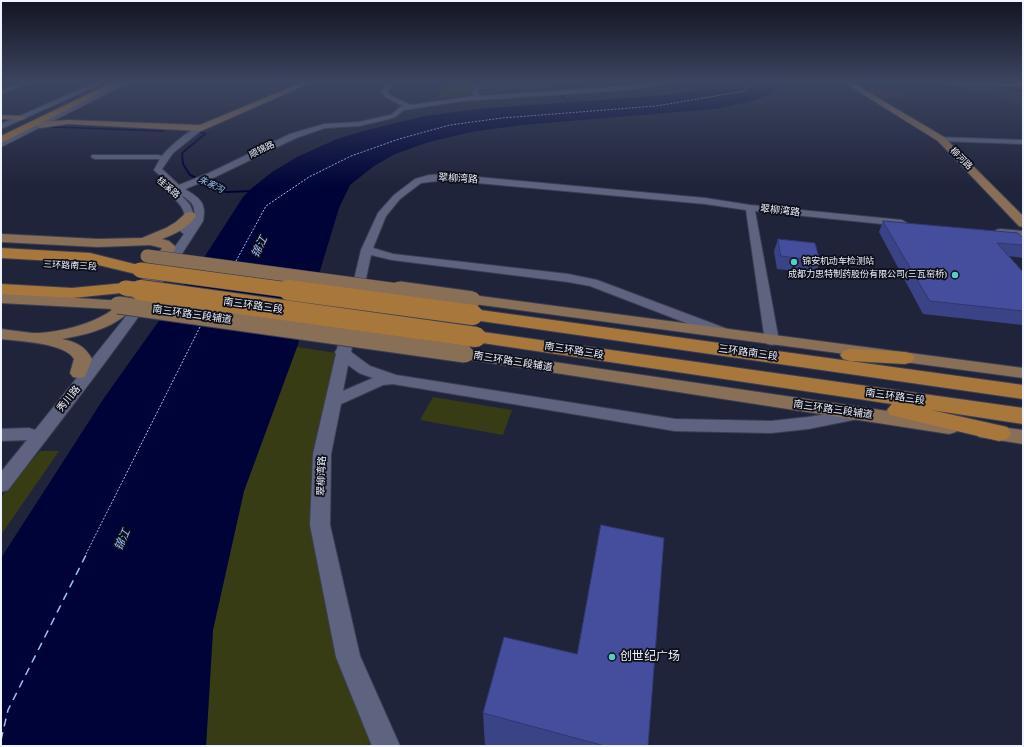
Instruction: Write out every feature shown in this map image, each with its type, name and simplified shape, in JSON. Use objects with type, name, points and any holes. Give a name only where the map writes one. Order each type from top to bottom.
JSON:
[{"type":"highway","points":[[2,139],[45,118]]},
{"type":"highway","points":[[1,254],[90,258],[143,263]]},
{"type":"highway","name":"三环路南三段","points":[[1,263],[143,263]]},
{"type":"highway","name":"南三环路三段","points":[[143,263],[472,307]]},
{"type":"highway","name":"三环路南三段","points":[[1,279],[121,296]]},
{"type":"highway","points":[[1,289],[121,296]]},
{"type":"highway","name":"南三环路三段","points":[[121,296],[476,337],[1023,416]]},
{"type":"highway","name":"三环路南三段","points":[[472,307],[509,319],[1023,392]]},
{"type":"highway","points":[[509,319],[613,327],[810,353],[905,358]]},
{"type":"highway","points":[[616,358],[664,372],[864,403],[999,434]]},
{"type":"main road","points":[[1,118],[19,119]]},
{"type":"main road","points":[[60,118],[73,120],[198,126]]},
{"type":"main road","name":"桂溪路","points":[[198,126],[217,118]]},
{"type":"main road","name":"桂溪路","points":[[198,126],[219,118]]},
{"type":"main road","name":"柳河路","points":[[906,118],[941,139],[993,190],[1023,223]]},
{"type":"main road","points":[[40,125],[68,122],[198,126]]},
{"type":"main road","points":[[130,243],[169,233],[182,225],[190,216]]},
{"type":"main road","points":[[1,238],[130,243],[164,242],[169,247],[160,265],[121,312],[106,322],[56,335],[31,338]]},
{"type":"main road","points":[[1,246],[39,246],[143,263]]},
{"type":"main road","name":"南三环路三段辅道","points":[[1,298],[121,296],[465,354],[858,414],[1023,437]]},
{"type":"main road","points":[[472,307],[734,336],[1023,373]]},
{"type":"main road","points":[[1,334],[31,338],[64,345],[79,352],[83,359],[79,373]]},
{"type":"street","points":[[2,139],[24,133],[54,118]]},
{"type":"street","name":"顺锦路","points":[[175,190],[202,180],[293,136],[324,126],[359,124],[387,118]]},
{"type":"street","points":[[1,127],[19,119]]},
{"type":"street","name":"桂溪路","points":[[138,312],[166,272],[198,221],[200,212],[196,200],[175,190],[150,173],[152,165],[158,157],[198,126]]},
{"type":"street","name":"桂溪路","points":[[190,216],[186,204],[158,170],[160,163],[166,156],[198,126]]},
{"type":"street","points":[[941,139],[1023,142]]},
{"type":"street","points":[[95,157],[158,157]]},
{"type":"street","name":"翠柳湾路","points":[[386,746],[348,657],[320,525],[322,454],[342,352],[367,250],[381,215],[397,197],[418,181],[429,178],[445,177],[698,200],[750,208],[913,224]]},
{"type":"street","points":[[750,208],[772,341]]},
{"type":"street","name":"秀川路","points":[[1,468],[154,280],[189,225],[190,216]]},
{"type":"street","points":[[984,231],[1023,234]]},
{"type":"street","points":[[367,250],[392,257],[568,278],[593,283],[734,336]]},
{"type":"street","points":[[363,268],[373,260],[392,257]]},
{"type":"street","name":"秀川路","points":[[1,485],[138,312]]},
{"type":"street","points":[[342,352],[358,367],[373,374],[393,379],[675,425],[771,427],[808,423],[858,414]]},
{"type":"street","points":[[332,402],[379,381],[393,379]]},
{"type":"street","points":[[1,434],[29,434]]},
{"type":"green space","points":[[297,347],[336,353],[322,424],[338,661],[372,746],[206,746],[213,630],[244,491]]},
{"type":"green space","points":[[433,397],[512,410],[503,435],[420,420]]},
{"type":"green space","points":[[40,451],[59,451],[1,535],[1,497]]},
{"type":"water","name":"锦江","points":[[417,118],[608,118],[522,125],[471,132],[429,142],[395,154],[374,166],[350,185],[339,208],[297,347],[244,491],[213,630],[206,746],[1,746],[1,558],[104,398],[205,256],[243,197],[272,172],[297,157],[337,139]]},
{"type":"building","name":"成都力思特制药股份有限公司(三瓦窑桥)","points":[[883,221],[1018,233],[1023,238],[1023,245],[997,243],[1023,272],[1023,311],[930,301]]},
{"type":"building","points":[[778,239],[815,243],[820,261],[781,256]]},
{"type":"building","points":[[601,525],[664,538],[648,746],[605,746],[483,713],[504,637],[577,654]]},
{"type":"waterway","name":"朱家沟","points":[[52,127],[164,131]]},
{"type":"waterway","name":"朱家沟","points":[[200,132],[206,134],[204,135]]},
{"type":"waterway","name":"朱家沟","points":[[205,134],[182,153],[183,164],[190,175],[226,192],[253,191]]},
{"type":"ferry route","points":[[236,261],[266,206],[309,177],[351,156],[399,139],[450,125],[504,118]]},
{"type":"ferry route","points":[[86,554],[201,325]]},
{"type":"ferry route","points":[[1,740],[8,710],[87,553]]},
{"type":"place","name":"锦安机动车检测站","points":[[794,262]]},
{"type":"place","name":"成都力思特制药股份有限公司(三瓦窑桥)","points":[[955,275]]},
{"type":"place","name":"创世纪广场","points":[[612,657]]}]
